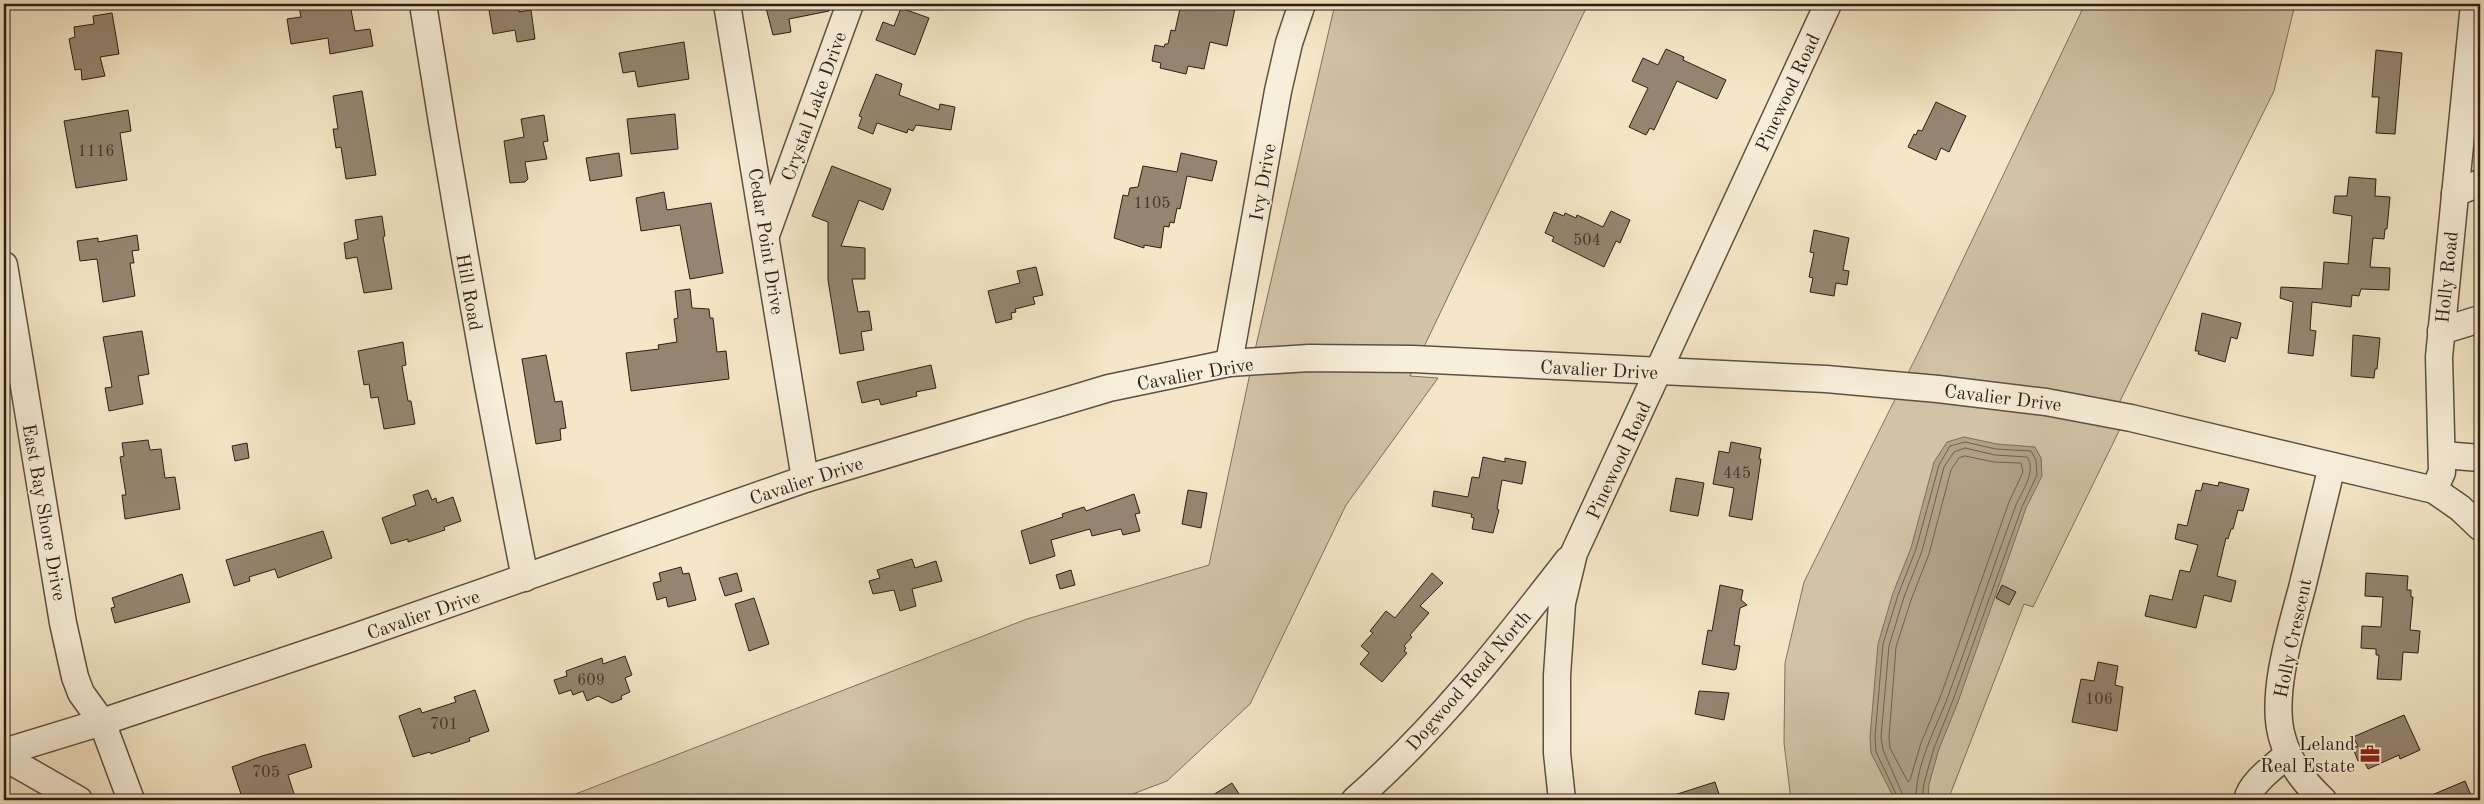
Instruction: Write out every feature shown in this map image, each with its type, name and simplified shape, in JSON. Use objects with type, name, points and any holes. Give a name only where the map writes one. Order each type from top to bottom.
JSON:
[{"type":"street","name":"Hill Road","points":[[423,4],[452,190],[493,417],[525,578]]},
{"type":"street","name":"Cedar Point Drive","points":[[727,4],[805,479]]},
{"type":"street","name":"Crystal Lake Drive","points":[[765,235],[850,4]]},
{"type":"street","name":"Ivy Drive","points":[[1229,363],[1278,91],[1289,43],[1302,4]]},
{"type":"street","name":"Pinewood Road","points":[[1562,800],[1558,753],[1557,675],[1562,602],[1574,553],[1828,4]]},
{"type":"street","name":"Holly Road","points":[[2434,490],[2442,472],[2443,455],[2438,404],[2441,331],[2455,193],[2475,47],[2474,4]]},
{"type":"street","points":[[2455,193],[2480,183]]},
{"type":"street","name":"East Bay Shore Drive","points":[[4,265],[69,650],[81,693],[102,722],[131,800]]},
{"type":"street","points":[[2441,331],[2480,319]]},
{"type":"street","name":"Cavalier Drive","points":[[4,752],[102,722],[525,578],[805,479],[1109,388],[1229,363],[1309,358],[1412,359],[1826,379],[2011,396],[2131,418],[2434,490]]},
{"type":"street","points":[[2443,455],[2480,458]]},
{"type":"street","name":"Holly Crescent","points":[[2316,798],[2304,782],[2288,754],[2282,737],[2278,715],[2279,692],[2294,618],[2332,466]]},
{"type":"street","points":[[2434,490],[2460,508],[2480,527]]},
{"type":"street","name":"Dogwood Road North","points":[[1355,800],[1389,770],[1436,723],[1486,664],[1574,553]]},
{"type":"street","points":[[2247,800],[2248,794],[2288,754]]},
{"type":"street","points":[[4,757],[79,800]]},
{"type":"shaded area","points":[[1335,4],[1588,4],[1410,376],[1438,378],[1346,505],[1250,704],[1167,781],[1117,800],[560,800],[1027,619],[1209,565],[1255,350]]},
{"type":"shaded area","points":[[2085,4],[2295,4],[2274,91],[2119,403],[2130,406],[2118,433],[2033,607],[2024,604],[1948,800],[1791,800],[1784,743],[1785,663],[1804,582],[1922,345]]},
{"type":"water","points":[[1964,437],[1997,444],[2035,447],[2041,458],[2042,476],[2026,508],[1958,702],[1939,749],[1929,784],[1928,800],[1895,800],[1871,753],[1870,737],[1878,644],[1893,593],[1911,548],[1934,462],[1947,442]]},
{"type":"building","points":[[315,4],[350,4],[355,31],[370,29],[373,46],[330,54],[328,38],[291,44],[287,19],[301,17],[299,7]]},
{"type":"building","points":[[488,4],[518,4],[519,12],[531,10],[535,39],[517,42],[515,30],[493,34]]},
{"type":"building","points":[[765,4],[829,4],[829,11],[789,19],[791,32],[773,35]]},
{"type":"building","points":[[1181,4],[1236,4],[1227,46],[1210,42],[1204,69],[1188,66],[1186,74],[1160,68],[1161,63],[1152,61],[1155,45],[1164,47],[1165,44],[1168,44],[1171,30],[1175,31]]},
{"type":"building","points":[[901,8],[929,18],[915,55],[876,40],[883,22],[894,26]]},
{"type":"building","points":[[112,13],[119,54],[100,57],[105,76],[82,80],[81,69],[75,70],[69,39],[75,37],[74,27],[94,24],[93,16]]},
{"type":"building","points":[[684,42],[689,79],[638,87],[635,71],[623,73],[619,53]]},
{"type":"building","points":[[1666,49],[1684,57],[1683,60],[1726,80],[1717,99],[1677,81],[1654,130],[1650,128],[1646,135],[1629,127],[1648,88],[1632,81],[1643,58],[1658,65]]},
{"type":"building","points":[[2376,50],[2402,53],[2395,134],[2376,133],[2379,97],[2372,97]]},
{"type":"building","points":[[876,74],[902,84],[899,95],[939,110],[940,104],[955,107],[951,130],[916,125],[913,131],[908,129],[907,133],[877,123],[873,134],[858,128],[862,117],[859,116]]},
{"type":"building","points":[[362,91],[376,175],[346,179],[341,147],[336,148],[333,129],[338,129],[333,96]]},
{"type":"building","points":[[1936,102],[1966,116],[1949,152],[1941,148],[1936,160],[1908,147],[1914,134],[1916,135],[1918,130],[1922,131]]},
{"type":"building","points":[[128,110],[131,131],[120,133],[127,180],[76,188],[64,121]]},
{"type":"building","points":[[675,114],[678,149],[631,154],[627,119]]},
{"type":"building","points":[[544,115],[548,141],[543,142],[547,159],[525,162],[528,179],[525,182],[510,183],[504,141],[524,137],[521,119]]},
{"type":"building","points":[[619,153],[622,176],[590,181],[586,158]]},
{"type":"building","points":[[1181,153],[1217,161],[1212,181],[1187,176],[1180,209],[1177,208],[1174,223],[1170,222],[1169,227],[1164,226],[1161,248],[1144,245],[1144,248],[1114,238],[1123,195],[1128,196],[1130,188],[1138,187],[1143,166],[1177,172]]},
{"type":"building","points":[[832,166],[891,189],[883,210],[859,200],[841,246],[865,248],[865,279],[852,279],[858,312],[869,311],[872,330],[861,332],[864,350],[840,354],[828,280],[828,222],[812,216]]},
{"type":"building","points":[[2349,177],[2376,179],[2375,196],[2390,197],[2387,229],[2385,229],[2384,239],[2373,238],[2370,267],[2390,268],[2389,290],[2361,289],[2359,296],[2352,295],[2351,307],[2312,302],[2310,330],[2316,331],[2313,356],[2288,353],[2293,302],[2280,298],[2281,287],[2322,289],[2324,262],[2348,264],[2352,216],[2333,213],[2335,196],[2347,196]]},
{"type":"building","points":[[664,192],[667,210],[711,203],[723,273],[690,279],[680,225],[641,231],[636,198]]},
{"type":"building","points":[[1611,211],[1630,220],[1620,243],[1616,241],[1604,267],[1552,241],[1554,237],[1545,233],[1554,212],[1564,216],[1565,213],[1576,218],[1577,215],[1603,227]]},
{"type":"building","points":[[382,216],[385,236],[383,237],[392,289],[364,293],[357,257],[346,259],[344,243],[358,239],[355,220]]},
{"type":"building","points":[[1814,230],[1849,238],[1843,270],[1849,271],[1847,285],[1836,283],[1834,296],[1810,292],[1813,278],[1809,277],[1814,253],[1810,252]]},
{"type":"building","points":[[137,235],[139,250],[132,251],[134,263],[130,263],[135,296],[103,302],[97,259],[80,261],[77,241],[98,238],[98,242]]},
{"type":"building","points":[[1036,267],[1043,295],[1033,297],[1035,304],[1015,309],[1016,312],[1011,313],[1012,319],[996,323],[988,291],[1020,283],[1017,271]]},
{"type":"building","points":[[690,289],[692,308],[709,309],[710,318],[713,318],[717,352],[726,351],[729,379],[631,391],[626,353],[659,349],[658,345],[677,342],[674,319],[678,318],[675,291]]},
{"type":"building","points":[[2202,313],[2241,323],[2237,339],[2231,337],[2225,362],[2198,354],[2199,351],[2195,351]]},
{"type":"building","points":[[142,331],[149,374],[138,376],[143,404],[109,411],[105,388],[112,387],[103,337]]},
{"type":"building","points":[[2353,335],[2380,338],[2377,369],[2375,369],[2374,378],[2351,376]]},
{"type":"building","points":[[403,342],[406,365],[402,366],[408,401],[411,401],[415,424],[384,429],[378,397],[371,398],[369,384],[364,385],[358,351]]},
{"type":"building","points":[[546,355],[555,402],[562,401],[566,428],[560,429],[561,440],[536,444],[522,359]]},
{"type":"building","points":[[931,365],[936,388],[916,392],[917,396],[881,405],[879,399],[862,403],[857,382]]},
{"type":"building","points":[[148,440],[150,450],[161,449],[165,478],[175,477],[180,509],[125,519],[122,495],[126,495],[120,457],[124,456],[122,443]]},
{"type":"building","points":[[1731,442],[1761,448],[1752,520],[1729,516],[1734,488],[1713,484],[1719,451],[1729,453]]},
{"type":"building","points":[[247,443],[249,458],[235,461],[232,446]]},
{"type":"building","points":[[1483,457],[1505,462],[1505,458],[1526,462],[1522,484],[1502,480],[1497,509],[1499,510],[1493,533],[1472,529],[1474,518],[1471,517],[1472,514],[1432,506],[1434,491],[1468,497],[1472,477],[1479,478]]},
{"type":"building","points":[[1676,478],[1704,483],[1698,516],[1670,511]]},
{"type":"building","points":[[2219,482],[2249,489],[2243,511],[2238,510],[2233,529],[2231,529],[2228,539],[2226,538],[2217,576],[2236,581],[2231,602],[2204,595],[2196,628],[2145,616],[2150,595],[2172,600],[2180,570],[2190,572],[2198,545],[2175,539],[2178,524],[2187,526],[2196,490],[2201,491],[2203,483],[2218,486]]},
{"type":"building","points":[[428,490],[432,500],[436,498],[437,503],[453,497],[461,521],[444,527],[445,530],[408,542],[408,539],[391,544],[382,518],[416,505],[413,495]]},
{"type":"building","points":[[1188,490],[1207,493],[1201,528],[1182,524]]},
{"type":"building","points":[[1134,494],[1140,513],[1135,514],[1140,531],[1123,535],[1121,529],[1092,536],[1090,529],[1051,540],[1055,556],[1030,564],[1021,531],[1063,517],[1062,514],[1084,507],[1086,511]]},
{"type":"building","points":[[323,531],[332,558],[278,578],[275,569],[249,577],[250,581],[234,586],[226,560]]},
{"type":"building","points":[[912,559],[915,568],[936,561],[942,581],[912,589],[916,606],[900,611],[894,590],[873,594],[869,581],[880,578],[877,570]]},
{"type":"building","points":[[681,567],[683,574],[689,573],[696,600],[668,607],[666,597],[657,600],[653,583],[661,581],[659,573]]},
{"type":"building","points":[[1071,570],[1075,585],[1060,589],[1056,575]]},
{"type":"building","points":[[737,573],[742,591],[725,596],[719,578]]},
{"type":"building","points":[[1432,573],[1443,583],[1420,606],[1429,613],[1410,635],[1412,637],[1404,646],[1406,648],[1404,651],[1407,653],[1382,682],[1360,664],[1369,653],[1361,646],[1373,633],[1370,631],[1386,611],[1395,618]]},
{"type":"building","points":[[2366,573],[2408,576],[2407,590],[2411,590],[2411,597],[2413,597],[2410,630],[2420,631],[2418,653],[2403,652],[2401,680],[2377,679],[2379,655],[2376,655],[2376,649],[2361,648],[2362,626],[2381,627],[2383,597],[2365,596]]},
{"type":"building","points":[[182,574],[190,602],[115,623],[111,608],[115,607],[112,598]]},
{"type":"building","points":[[1720,585],[1743,590],[1741,600],[1747,605],[1740,608],[1734,645],[1740,646],[1736,669],[1734,670],[1702,664],[1708,630],[1712,631]]},
{"type":"building","points":[[2002,585],[2016,592],[2009,605],[1996,598]]},
{"type":"building","points":[[754,598],[769,644],[749,651],[735,604]]},
{"type":"building","points":[[625,656],[632,675],[625,678],[630,692],[621,696],[622,699],[612,703],[598,696],[587,701],[583,691],[573,695],[571,690],[559,694],[554,680],[567,676],[566,671],[602,658],[603,664]]},
{"type":"building","points":[[2098,662],[2118,666],[2115,685],[2123,687],[2117,731],[2072,722],[2081,679],[2094,681]]},
{"type":"building","points":[[475,690],[489,731],[469,738],[470,741],[431,754],[430,752],[413,757],[399,716],[420,708],[422,713],[456,702],[454,697]]},
{"type":"building","points":[[1699,691],[1729,693],[1724,720],[1695,714]]},
{"type":"building","points":[[2404,715],[2420,750],[2400,759],[2399,755],[2368,769],[2363,759],[2358,761],[2353,748],[2358,746],[2353,737]]},
{"type":"building","points":[[305,744],[312,767],[288,775],[296,800],[243,800],[232,767]]},
{"type":"building","points":[[2465,781],[2473,800],[2420,800]]},
{"type":"building","points":[[1715,782],[1721,800],[1668,800],[1668,797]]},
{"type":"building","points":[[1232,783],[1243,800],[1205,800]]},
{"type":"place","name":"Leland Real Estate","points":[[2370,754]]}]
